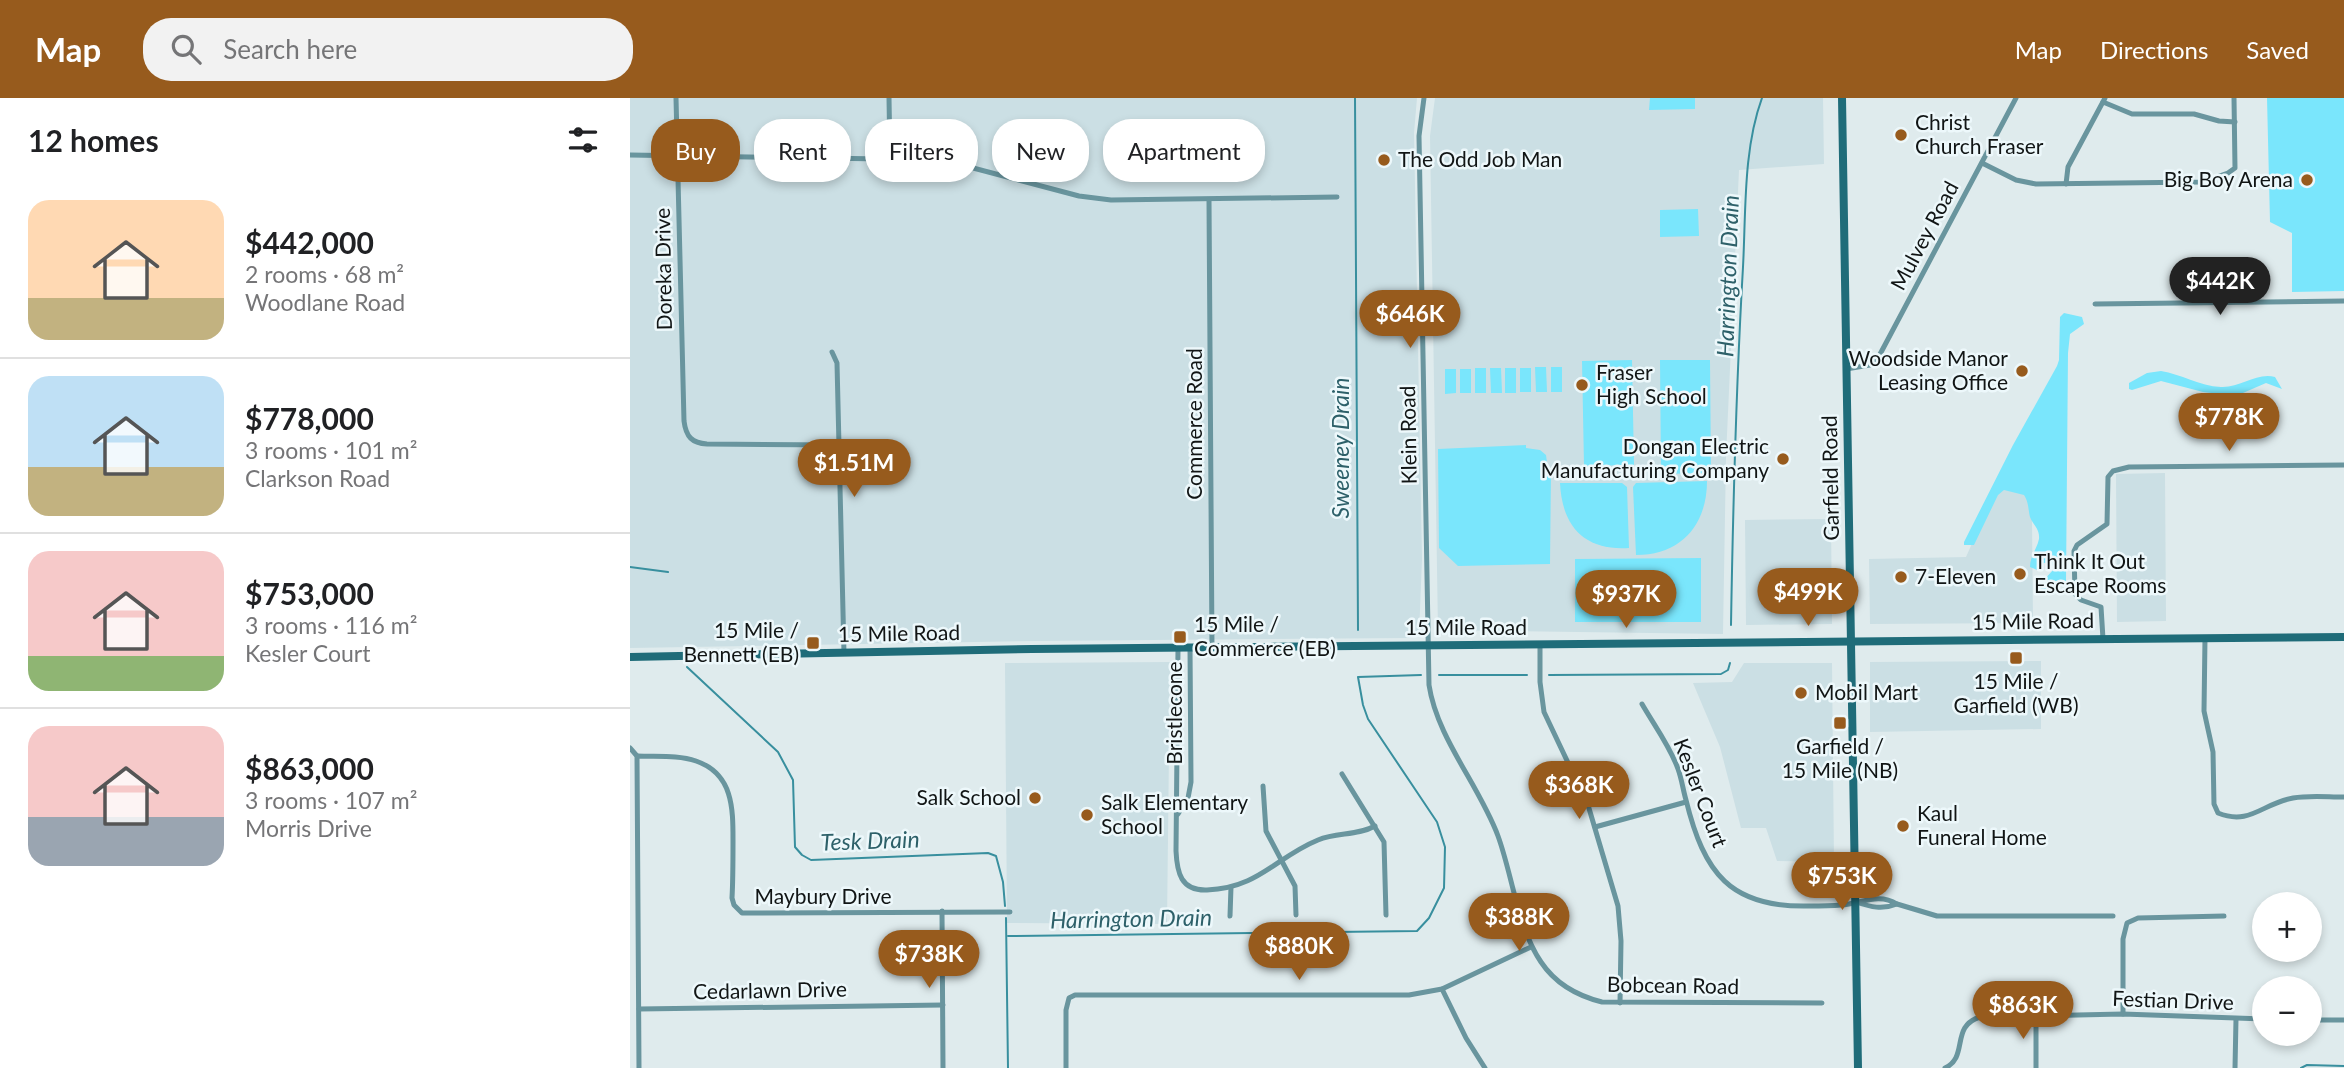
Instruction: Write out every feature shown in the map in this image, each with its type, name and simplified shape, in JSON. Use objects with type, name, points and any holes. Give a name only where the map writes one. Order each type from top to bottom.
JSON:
[{"type":"main road","name":"Garfield Road","points":[[1842,98],[1858,1068]]},
{"type":"main road","name":"15 Mile Road","points":[[630,657],[1178,648],[2344,637]]},
{"type":"street","name":"Doreka Drive","points":[[676,98],[676,119]]},
{"type":"street","points":[[889,98],[889,119]]},
{"type":"street","name":"Klein Road","points":[[1424,98],[1419,136],[1429,646]]},
{"type":"street","name":"Mulvey Road","points":[[1846,369],[1870,365],[1878,358],[2016,98]]},
{"type":"street","points":[[1982,163],[2026,183],[2194,183],[2222,176],[2235,168],[2234,98]]},
{"type":"street","points":[[2066,184],[2068,167],[2104,100],[2132,114],[2187,114],[2235,122]]},
{"type":"street","points":[[630,155],[651,155]]},
{"type":"street","points":[[740,156],[865,158]]},
{"type":"street","points":[[978,168],[1093,199],[1337,197]]},
{"type":"street","name":"Doreka Drive","points":[[678,182],[684,421],[689,438],[707,444],[839,445]]},
{"type":"street","name":"Commerce Road","points":[[1209,200],[1212,648]]},
{"type":"street","points":[[2095,304],[2344,301]]},
{"type":"street","points":[[832,352],[838,363],[844,653]]},
{"type":"street","points":[[2103,639],[2101,607],[2081,600],[2075,594],[2074,551],[2077,545],[2107,524],[2108,477],[2116,469],[2344,465]]},
{"type":"street","points":[[2204,638],[2204,711],[2213,751],[2214,804],[2218,813],[2232,818],[2246,817],[2291,798],[2344,797]]},
{"type":"street","points":[[1540,645],[1539,682],[1544,712],[1581,789],[1595,827],[1620,919],[1620,1003]]},
{"type":"street","name":"Bobcean Road","points":[[1429,646],[1429,685],[1433,705],[1497,834],[1531,947],[1548,971],[1574,992],[1602,1002],[1822,1003]]},
{"type":"street","name":"Bristlecone","points":[[1178,648],[1177,867],[1183,883],[1202,890],[1231,887],[1250,881],[1321,839],[1360,833],[1375,825]]},
{"type":"street","name":"Bristlecone","points":[[1176,817],[1188,798],[1191,787],[1190,648]]},
{"type":"street","name":"Kesler Court","points":[[1642,704],[1673,756],[1704,853],[1718,874],[1740,894],[1754,901],[1795,906],[1844,905],[1856,902],[1872,908],[1887,908],[1897,904],[1937,916],[2113,915]]},
{"type":"street","points":[[630,748],[637,756],[634,808],[639,1068]]},
{"type":"street","name":"Maybury Drive","points":[[637,756],[680,757],[695,761],[705,765],[722,779],[733,805],[733,898],[737,911],[751,914],[1010,912]]},
{"type":"street","points":[[1342,774],[1384,842],[1386,915]]},
{"type":"street","points":[[1263,786],[1266,831],[1295,886],[1296,915]]},
{"type":"street","points":[[1595,827],[1686,802]]},
{"type":"street","points":[[1230,916],[1231,887]]},
{"type":"street","points":[[942,911],[943,1068]]},
{"type":"street","points":[[2123,1014],[2123,939],[2127,923],[2138,918],[2224,916]]},
{"type":"street","points":[[1066,1068],[1066,1010],[1069,998],[1082,994],[1393,996],[1423,993],[1442,989],[1531,947]]},
{"type":"street","points":[[1442,989],[1484,1068]]},
{"type":"street","name":"Cedarlawn Drive","points":[[639,1009],[943,1005]]},
{"type":"street","name":"Festian Drive","points":[[1945,1068],[1954,1063],[1961,1034],[1973,1019],[2123,1014],[2252,1019]]},
{"type":"street","points":[[2036,1015],[2036,1068]]},
{"type":"street","points":[[2235,1068],[2236,1018]]},
{"type":"street","points":[[2322,1020],[2344,1020]]},
{"type":"shaded area","points":[[630,98],[1417,98],[1414,133],[1422,559],[1419,635],[1408,638],[630,648]]},
{"type":"shaded area","name":"Fraser High School","points":[[1435,98],[1823,98],[1824,164],[1739,170],[1726,457],[1723,634],[1438,630],[1430,136]]},
{"type":"shaded area","points":[[1650,98],[1695,98],[1695,109],[1649,110]]},
{"type":"shaded area","name":"Big Boy Arena","points":[[2267,98],[2344,98],[2344,291],[2292,292],[2292,233],[2270,222]]},
{"type":"shaded area","points":[[1698,209],[1699,236],[1660,237],[1660,210]]},
{"type":"shaded area","points":[[2064,313],[2082,317],[2084,324],[2070,334],[2068,353],[2066,582],[2055,581],[2054,591],[2047,594],[2041,591],[2042,582],[2054,569],[2051,562],[2044,563],[2037,570],[2030,567],[2039,536],[2024,495],[2004,490],[1998,495],[1974,545],[1964,545],[1964,542],[2057,366],[2060,317]]},
{"type":"shaded area","points":[[1632,360],[1634,465],[1584,466],[1582,361]]},
{"type":"shaded area","points":[[1660,360],[1710,360],[1711,473],[1661,474]]},
{"type":"shaded area","points":[[1535,367],[1546,367],[1547,392],[1536,392]]},
{"type":"shaded area","points":[[1551,367],[1562,367],[1562,392],[1551,392]]},
{"type":"shaded area","points":[[1475,368],[1486,368],[1486,393],[1475,393]]},
{"type":"shaded area","points":[[1490,368],[1501,368],[1502,393],[1491,393]]},
{"type":"shaded area","points":[[1505,368],[1516,368],[1516,393],[1505,393]]},
{"type":"shaded area","points":[[1520,368],[1531,368],[1531,392],[1520,392]]},
{"type":"shaded area","points":[[1445,369],[1456,369],[1456,393],[1445,394]]},
{"type":"shaded area","points":[[1460,369],[1471,369],[1471,393],[1460,393]]},
{"type":"shaded area","points":[[2161,371],[2221,387],[2262,377],[2275,377],[2282,389],[2266,383],[2236,396],[2203,392],[2161,381],[2129,389],[2129,383],[2147,373]]},
{"type":"shaded area","points":[[2031,418],[2033,623],[1870,624],[1869,559],[1966,557],[2019,438]]},
{"type":"shaded area","points":[[1526,445],[1526,448],[1540,450],[1546,455],[1548,470],[1551,470],[1550,564],[1458,566],[1439,548],[1438,449]]},
{"type":"shaded area","points":[[2165,473],[2166,621],[2117,622],[2116,474]]},
{"type":"shaded area","points":[[1707,481],[1702,511],[1688,534],[1666,550],[1636,555],[1633,487],[1636,483]]},
{"type":"shaded area","points":[[1560,483],[1622,483],[1627,487],[1629,548],[1600,545],[1578,533],[1565,512]]},
{"type":"shaded area","points":[[1831,519],[1832,624],[1746,625],[1745,520]]},
{"type":"shaded area","points":[[1701,558],[1701,622],[1575,622],[1575,559]]},
{"type":"shaded area","points":[[2041,661],[2041,729],[1870,732],[1870,662]]},
{"type":"shaded area","name":"Salk Elementary School","points":[[1170,662],[1167,924],[1007,923],[1005,663]]},
{"type":"shaded area","points":[[1744,663],[1832,663],[1834,862],[1777,861],[1766,828],[1741,828],[1720,747],[1693,683],[1732,682]]},
{"type":"waterway","name":"Sweeney Drain","points":[[1355,98],[1358,630]]},
{"type":"waterway","name":"Harrington Drain","points":[[1731,625],[1746,181],[1751,139],[1762,98]]},
{"type":"waterway","name":"Tesk Drain","points":[[630,567],[668,572]]},
{"type":"waterway","name":"Harrington Drain","points":[[1549,675],[1721,674],[1728,670],[1730,663]]},
{"type":"waterway","name":"Tesk Drain","points":[[687,667],[778,752],[793,780],[795,847],[802,855],[811,860],[988,853],[996,856],[1003,882],[1005,906]]},
{"type":"waterway","name":"Harrington Drain","points":[[1008,936],[1417,931],[1429,918],[1444,888],[1445,847],[1437,822],[1368,719],[1358,677],[1421,675]]},
{"type":"waterway","name":"Harrington Drain","points":[[1439,675],[1527,675]]},
{"type":"waterway","name":"Harrington Drain","points":[[1006,918],[1008,1068]]},
{"type":"waterway","points":[[2301,1068],[2307,1065],[2344,1066]]},
{"type":"place","name":"Christ Church Fraser","points":[[1901,135]]},
{"type":"place","name":"The Odd Job Man","points":[[1384,160]]},
{"type":"place","name":"Big Boy Arena","points":[[2307,180]]},
{"type":"place","name":"Woodside Manor Leasing Office","points":[[2022,371]]},
{"type":"place","name":"Fraser High School","points":[[1582,385]]},
{"type":"place","name":"Dongan Electric Manufacturing Company","points":[[1783,459]]},
{"type":"place","name":"Think It Out Escape Rooms","points":[[2020,574]]},
{"type":"place","name":"7-Eleven","points":[[1901,577]]},
{"type":"place","name":"15 Mile / Commerce (EB)","points":[[1180,637]]},
{"type":"place","name":"15 Mile / Bennett (EB)","points":[[813,643]]},
{"type":"place","name":"15 Mile / Garfield (WB)","points":[[2016,658]]},
{"type":"place","name":"Mobil Mart","points":[[1801,693]]},
{"type":"place","name":"Garfield / 15 Mile (NB)","points":[[1840,723]]},
{"type":"place","name":"Salk School","points":[[1035,798]]},
{"type":"place","name":"Salk Elementary School","points":[[1087,815]]},
{"type":"place","name":"Kaul Funeral Home","points":[[1903,826]]}]
